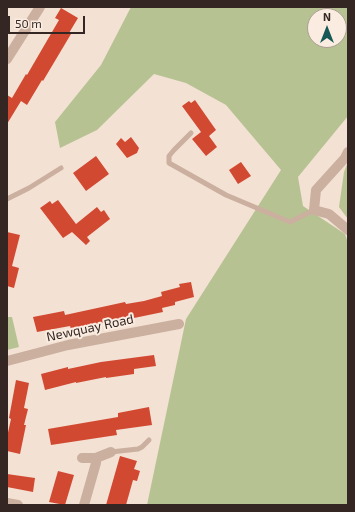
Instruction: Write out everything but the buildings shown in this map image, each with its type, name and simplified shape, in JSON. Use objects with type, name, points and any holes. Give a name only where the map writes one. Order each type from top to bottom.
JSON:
[{"type":"street","points":[[7,59],[40,7]]},
{"type":"street","points":[[348,152],[345,158],[316,190],[314,210],[329,214],[348,230]]},
{"type":"street","name":"Newquay Road","points":[[7,361],[68,346],[180,324]]},
{"type":"street","points":[[82,458],[96,458],[111,452]]},
{"type":"street","points":[[84,505],[96,463],[96,458]]},
{"type":"street","points":[[7,503],[18,505]]},
{"type":"lane","points":[[191,133],[174,150],[170,156],[170,163],[226,195],[290,222],[314,210]]},
{"type":"lane","points":[[7,199],[29,188],[61,168]]},
{"type":"lane","points":[[111,452],[138,449],[149,440]]},
{"type":"green space","points":[[131,7],[348,7],[348,116],[298,177],[303,206],[345,234],[348,243],[348,505],[147,505],[186,319],[281,170],[226,105],[186,83],[154,74],[97,130],[60,148],[55,122],[101,65]]},
{"type":"green space","points":[[348,162],[348,219],[339,207],[344,172]]},
{"type":"green space","points":[[7,317],[12,317],[19,347],[7,350]]}]
